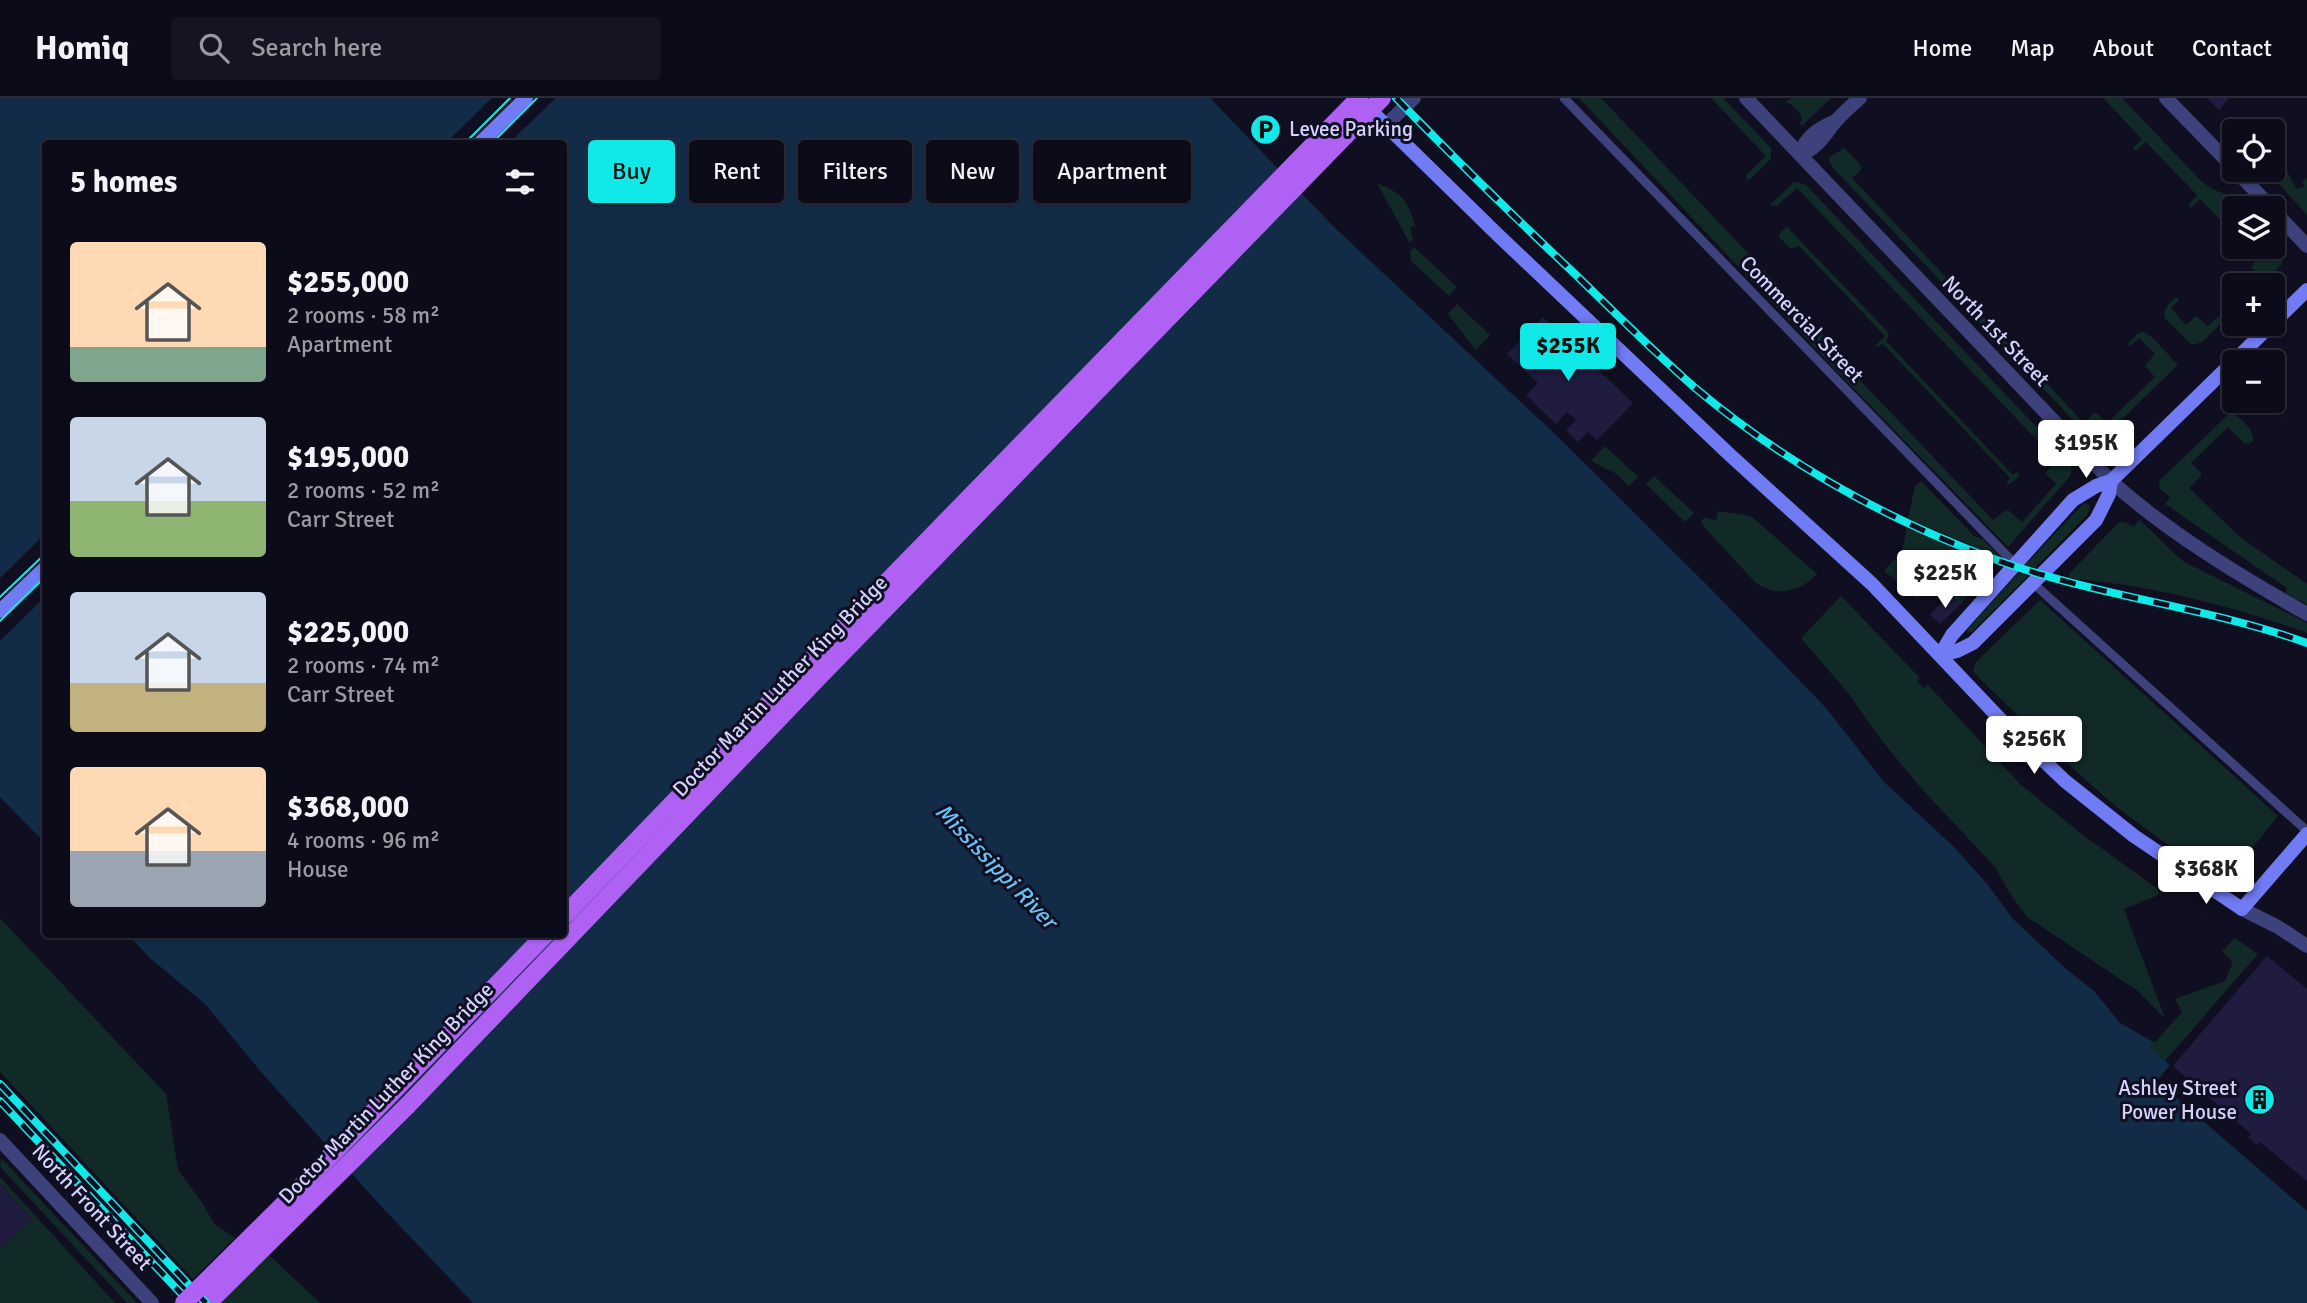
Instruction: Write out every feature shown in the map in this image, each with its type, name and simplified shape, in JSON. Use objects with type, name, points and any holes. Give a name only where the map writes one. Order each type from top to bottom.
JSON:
[{"type":"main road","name":"Doctor Martin Luther King Bridge","points":[[567,913],[1358,98]]},
{"type":"main road","name":"Doctor Martin Luther King Bridge","points":[[208,1303],[408,1105],[1382,98]]},
{"type":"main road","name":"Doctor Martin Luther King Bridge","points":[[184,1303],[542,938]]},
{"type":"street","points":[[483,140],[526,98]]},
{"type":"street","points":[[1358,98],[1720,445],[1872,584],[2002,721],[2065,781],[2134,836],[2242,909],[2278,927],[2307,946]]},
{"type":"street","points":[[1385,126],[1414,98]]},
{"type":"street","name":"North 1st Street","points":[[1746,98],[2111,481],[2144,509],[2231,568],[2307,614]]},
{"type":"street","points":[[1800,154],[1807,140],[1818,130],[1836,121],[1860,98]]},
{"type":"street","points":[[2166,98],[2222,156]]},
{"type":"street","points":[[2246,182],[2260,196]]},
{"type":"street","points":[[2285,223],[2307,246]]},
{"type":"street","points":[[2285,311],[2307,290]]},
{"type":"street","points":[[1940,655],[1952,635],[2073,500],[2096,486],[2111,481],[2260,336]]},
{"type":"street","points":[[1940,655],[1973,643],[2034,584],[2096,520],[2103,509],[2111,481]]},
{"type":"street","points":[[0,611],[42,571]]},
{"type":"street","points":[[2242,909],[2307,833]]},
{"type":"street","name":"North Front Street","points":[[0,1140],[152,1303]]},
{"type":"lane","name":"Commercial Street","points":[[1564,98],[2015,564]]},
{"type":"lane","points":[[2034,584],[2307,833]]},
{"type":"green space","points":[[1579,98],[1601,98],[1814,323],[1855,375],[1993,520],[2008,510],[2022,522],[2056,484],[2045,473],[2056,460],[1797,188],[1777,206],[1770,205],[1794,182],[1805,184],[2071,463],[2071,475],[2008,547],[1831,365]]},
{"type":"green space","points":[[1711,98],[1723,98],[1771,148],[1771,159],[1748,181],[1746,175],[1766,156]]},
{"type":"green space","points":[[1792,98],[1831,98],[1802,126],[1799,123],[1802,118],[1798,112],[1785,102]]},
{"type":"green space","points":[[2103,98],[2122,98],[2202,182],[2230,196],[2222,196],[2222,222],[2200,199],[2191,208],[2188,206],[2197,195],[2146,142],[2135,151],[2133,148],[2142,139]]},
{"type":"green space","points":[[1844,148],[1860,164],[1861,170],[1852,178],[2084,423],[2094,413],[2107,423],[2155,377],[2145,366],[2155,354],[2139,338],[2130,346],[2127,345],[2138,333],[2151,336],[2178,365],[2098,442],[2093,441],[1834,169],[1829,161],[1830,157]]},
{"type":"green space","points":[[2287,171],[2296,189],[2304,186],[2302,181],[2307,178],[2307,215],[2278,183],[2285,182]]},
{"type":"green space","points":[[1377,183],[1398,194],[1410,209],[1415,226],[1410,227],[1413,241],[1409,242]]},
{"type":"green space","points":[[1787,227],[1887,331],[1889,336],[1886,341],[2013,475],[2019,471],[2019,476],[2006,484],[2010,478],[1883,344],[1876,347],[1885,336],[1799,246],[1791,249],[1779,237],[1780,232]]},
{"type":"green space","points":[[1414,247],[1457,287],[1449,296],[1411,261],[1410,252]]},
{"type":"green space","points":[[2256,259],[2282,259],[2282,264],[2272,273],[2257,273],[2251,267]]},
{"type":"green space","points":[[2176,297],[2179,300],[2171,308],[2186,325],[2196,316],[2208,326],[2222,313],[2222,323],[2202,342],[2192,345],[2165,318],[2167,306]]},
{"type":"green space","points":[[1457,304],[1490,335],[1476,350],[1448,314]]},
{"type":"green space","points":[[2230,413],[2234,413],[2249,428],[2253,441],[2244,443],[2228,427],[2191,463],[2201,476],[2189,488],[2241,538],[2307,584],[2307,605],[2285,593],[2287,588],[2165,504],[2170,497],[2160,489],[2159,481]]},
{"type":"green space","points":[[1605,446],[1638,477],[1629,486],[1615,473],[1591,461]]},
{"type":"green space","points":[[1654,476],[1694,513],[1685,522],[1646,484]]},
{"type":"green space","points":[[1921,481],[1975,537],[1983,539],[2000,557],[1908,519],[1915,486]]},
{"type":"green space","points":[[2084,503],[2090,508],[2087,515],[2035,568],[2025,565]]},
{"type":"green space","points":[[1718,511],[1751,516],[1817,574],[1803,585],[1788,591],[1771,590],[1755,582],[1704,527],[1701,521],[1704,518],[1716,520]]},
{"type":"green space","points":[[2139,520],[2183,561],[2307,623],[2307,633],[2249,614],[2159,591],[2068,578],[2119,522],[2134,527]]},
{"type":"green space","points":[[1907,528],[1993,564],[1960,605],[1938,581],[1917,599],[1906,587],[1918,573],[1907,562],[1892,577],[1884,571],[1902,551]]},
{"type":"green space","points":[[2018,573],[2028,576],[1972,632],[1967,633],[1968,629]]},
{"type":"green space","points":[[1841,596],[1920,678],[1917,681],[1924,688],[1928,685],[2021,785],[2083,835],[2158,889],[2156,896],[2124,909],[2165,1018],[2138,991],[2027,917],[1995,867],[1921,788],[1879,737],[1848,693],[1801,638]]},
{"type":"green space","points":[[2040,600],[2278,816],[2256,844],[2239,860],[2220,871],[2208,874],[2119,809],[2071,767],[1973,672],[1975,663]]},
{"type":"green space","points":[[0,918],[166,1094],[178,1170],[214,1224],[235,1238],[193,1279],[0,1072]]},
{"type":"green space","points":[[2235,938],[2258,954],[2165,1061],[2150,1048],[2182,1012],[2175,999],[2225,981],[2233,962],[2222,951]]},
{"type":"green space","points":[[1,1158],[137,1303],[127,1303],[4,1171],[0,1166]]},
{"type":"green space","points":[[0,1177],[115,1303],[0,1303],[0,1248],[32,1218],[0,1184]]},
{"type":"green space","points":[[268,1254],[320,1303],[219,1303]]},
{"type":"water","name":"Mississippi River","points":[[0,98],[1210,98],[1334,227],[1556,435],[1709,587],[1826,708],[1884,782],[1954,847],[1988,885],[2012,918],[2095,992],[2120,1023],[2155,1043],[2150,1048],[2170,1065],[2157,1081],[2307,1211],[2307,1303],[473,1303],[380,1205],[262,1073],[205,1004],[150,958],[131,938],[567,938],[567,140],[42,140],[42,840],[0,797]]},
{"type":"pier","points":[[492,98],[556,98],[512,140],[449,140]]},
{"type":"pier","points":[[42,537],[42,600],[0,641],[0,578]]},
{"type":"building","points":[[2207,98],[2229,98],[2219,110]]},
{"type":"building","points":[[1543,317],[1633,403],[1597,440],[1588,432],[1578,442],[1566,430],[1576,420],[1567,412],[1556,424],[1526,395],[1538,383],[1507,354]]},
{"type":"building","points":[[1906,562],[1919,573],[1904,589],[1892,577]]},
{"type":"building","points":[[1950,595],[1960,605],[1940,624],[1930,614]]},
{"type":"building","name":"Ashley Street Power House","points":[[2267,956],[2307,989],[2307,1181],[2260,1142],[2257,1145],[2248,1138],[2251,1134],[2173,1066]]},
{"type":"building","points":[[0,1184],[32,1218],[0,1248]]},
{"type":"tram line","points":[[468,140],[510,98]]},
{"type":"tram line","points":[[495,140],[537,98]]},
{"type":"tram line","points":[[0,597],[42,557]]},
{"type":"tram line","points":[[0,621],[42,580]]},
{"type":"railway","points":[[1396,98],[1507,209],[1694,387],[1798,463],[1911,525],[1991,558],[2069,582],[2229,619],[2307,643]]},
{"type":"railway","points":[[0,1084],[206,1303]]},
{"type":"railway","points":[[0,1101],[190,1303]]},
{"type":"place","name":"Levee Parking","points":[[1266,129]]},
{"type":"place","name":"Ashley Street Power House","points":[[2260,1100]]}]
